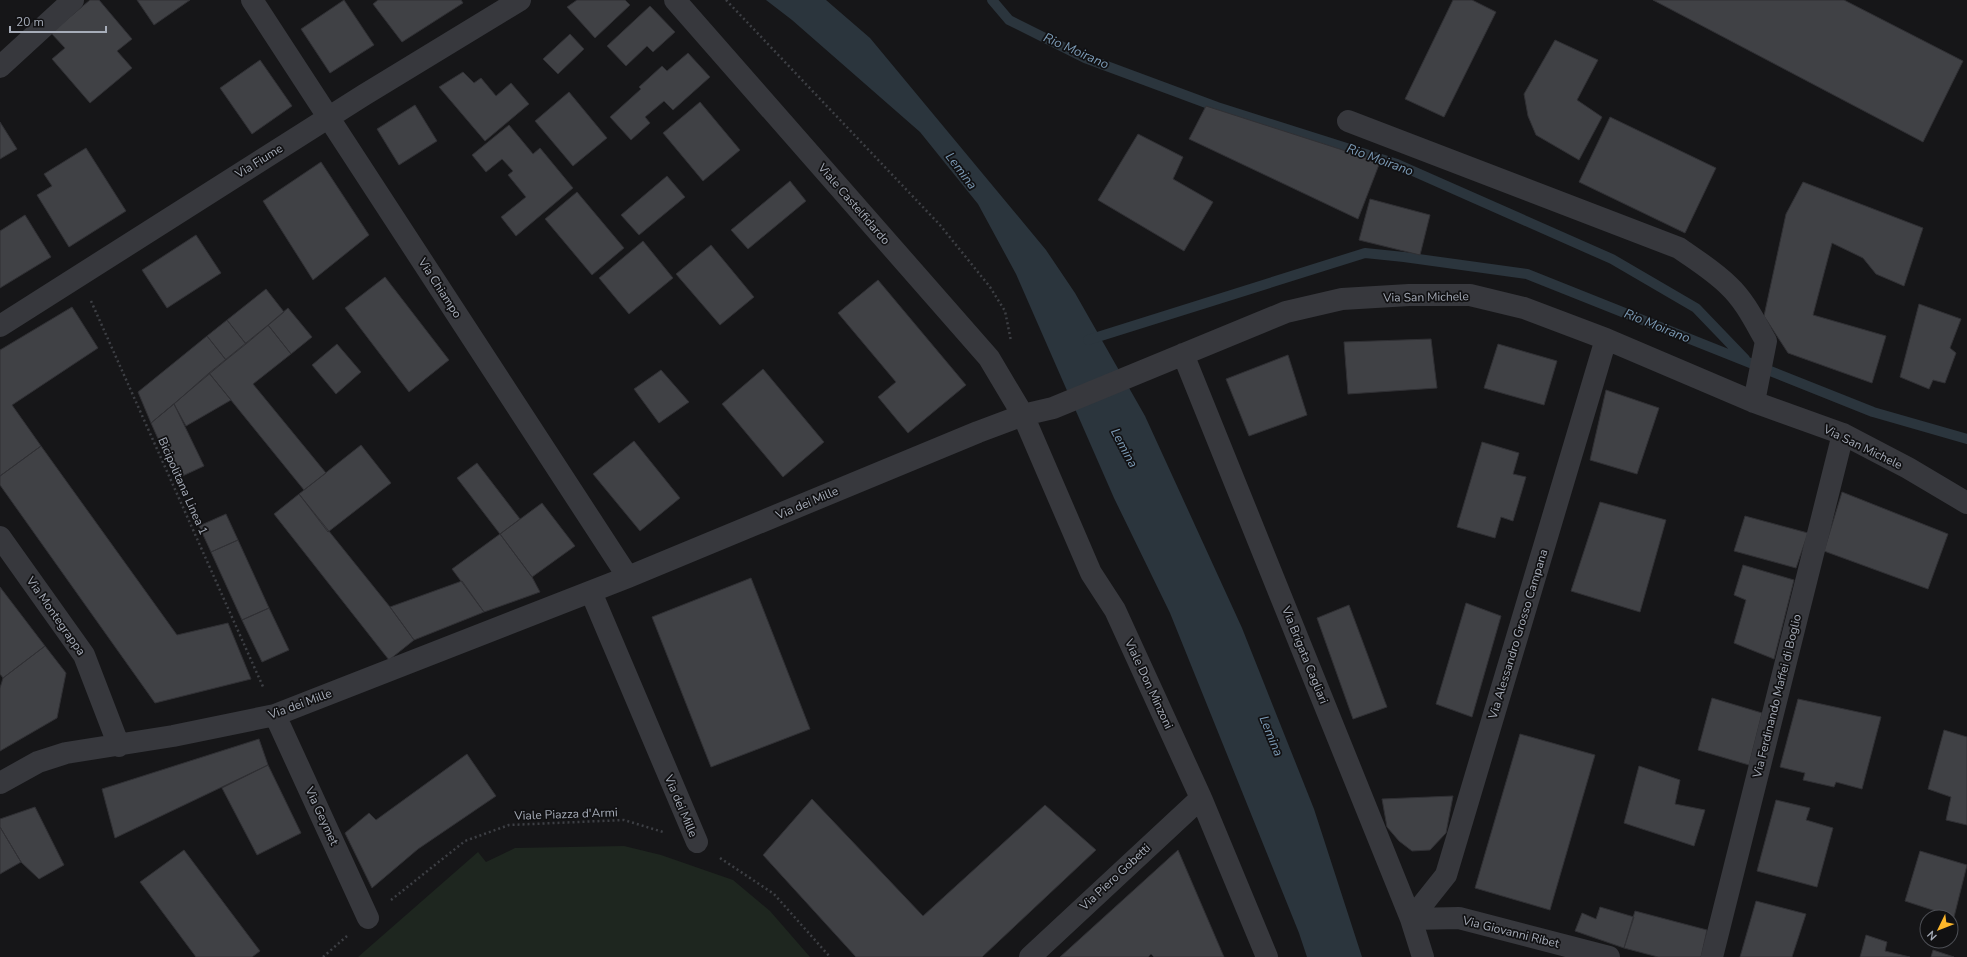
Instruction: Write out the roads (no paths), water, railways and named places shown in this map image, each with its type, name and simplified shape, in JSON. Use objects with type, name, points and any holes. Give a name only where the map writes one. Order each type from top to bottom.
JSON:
[{"type":"street","points":[[0,67],[73,0]]},
{"type":"street","name":"Via Chiampo","points":[[252,0],[330,117],[628,577]]},
{"type":"street","name":"Via Fiume","points":[[0,326],[79,274],[520,0]]},
{"type":"street","name":"Viale Castelfidardo","points":[[675,0],[989,358],[1023,415]]},
{"type":"street","points":[[1348,121],[1679,248],[1711,270],[1730,286],[1746,308],[1766,341],[1754,402]]},
{"type":"street","name":"Via San Michele","points":[[1023,415],[1053,408],[1286,312],[1342,299],[1409,295],[1470,295],[1524,308],[1606,339],[1754,402],[1843,434],[1908,468],[1967,503]]},
{"type":"street","name":"Via Alessandro Grosso Campana","points":[[1411,919],[1446,875],[1606,339]]},
{"type":"street","name":"Via Brigata Cagliari","points":[[1183,354],[1411,919],[1423,957]]},
{"type":"street","name":"Via dei Mille","points":[[0,783],[38,762],[66,752],[119,746],[275,715],[591,592],[1023,415]]},
{"type":"street","name":"Viale Don Minzoni","points":[[1023,415],[1090,573],[1115,610],[1201,798],[1267,957]]},
{"type":"street","name":"Via Ferdinando Maffei di Boglio","points":[[1712,957],[1843,434]]},
{"type":"street","name":"Via Montegrappa","points":[[0,537],[84,655],[119,746]]},
{"type":"street","name":"Via dei Mille","points":[[591,592],[697,842]]},
{"type":"street","name":"Via Geymet","points":[[275,715],[368,918]]},
{"type":"street","name":"Via Piero Gobetti","points":[[1030,957],[1201,798]]},
{"type":"street","name":"Via Giovanni Ribet","points":[[1411,919],[1459,918],[1609,957]]},
{"type":"water","name":"Lemina","points":[[766,0],[826,0],[870,38],[1046,250],[1075,293],[1145,416],[1242,628],[1314,809],[1362,957],[1307,957],[1299,933],[1170,613],[1114,498],[1016,274],[978,204],[920,132],[792,20]]},
{"type":"waterway","name":"Rio Moirano","points":[[992,0],[1009,20],[1085,58],[1217,107],[1397,164],[1612,259],[1696,308],[1745,359]]},
{"type":"waterway","name":"Rio Moirano","points":[[1088,340],[1365,253],[1404,257],[1527,274],[1873,412],[1967,439]]}]
